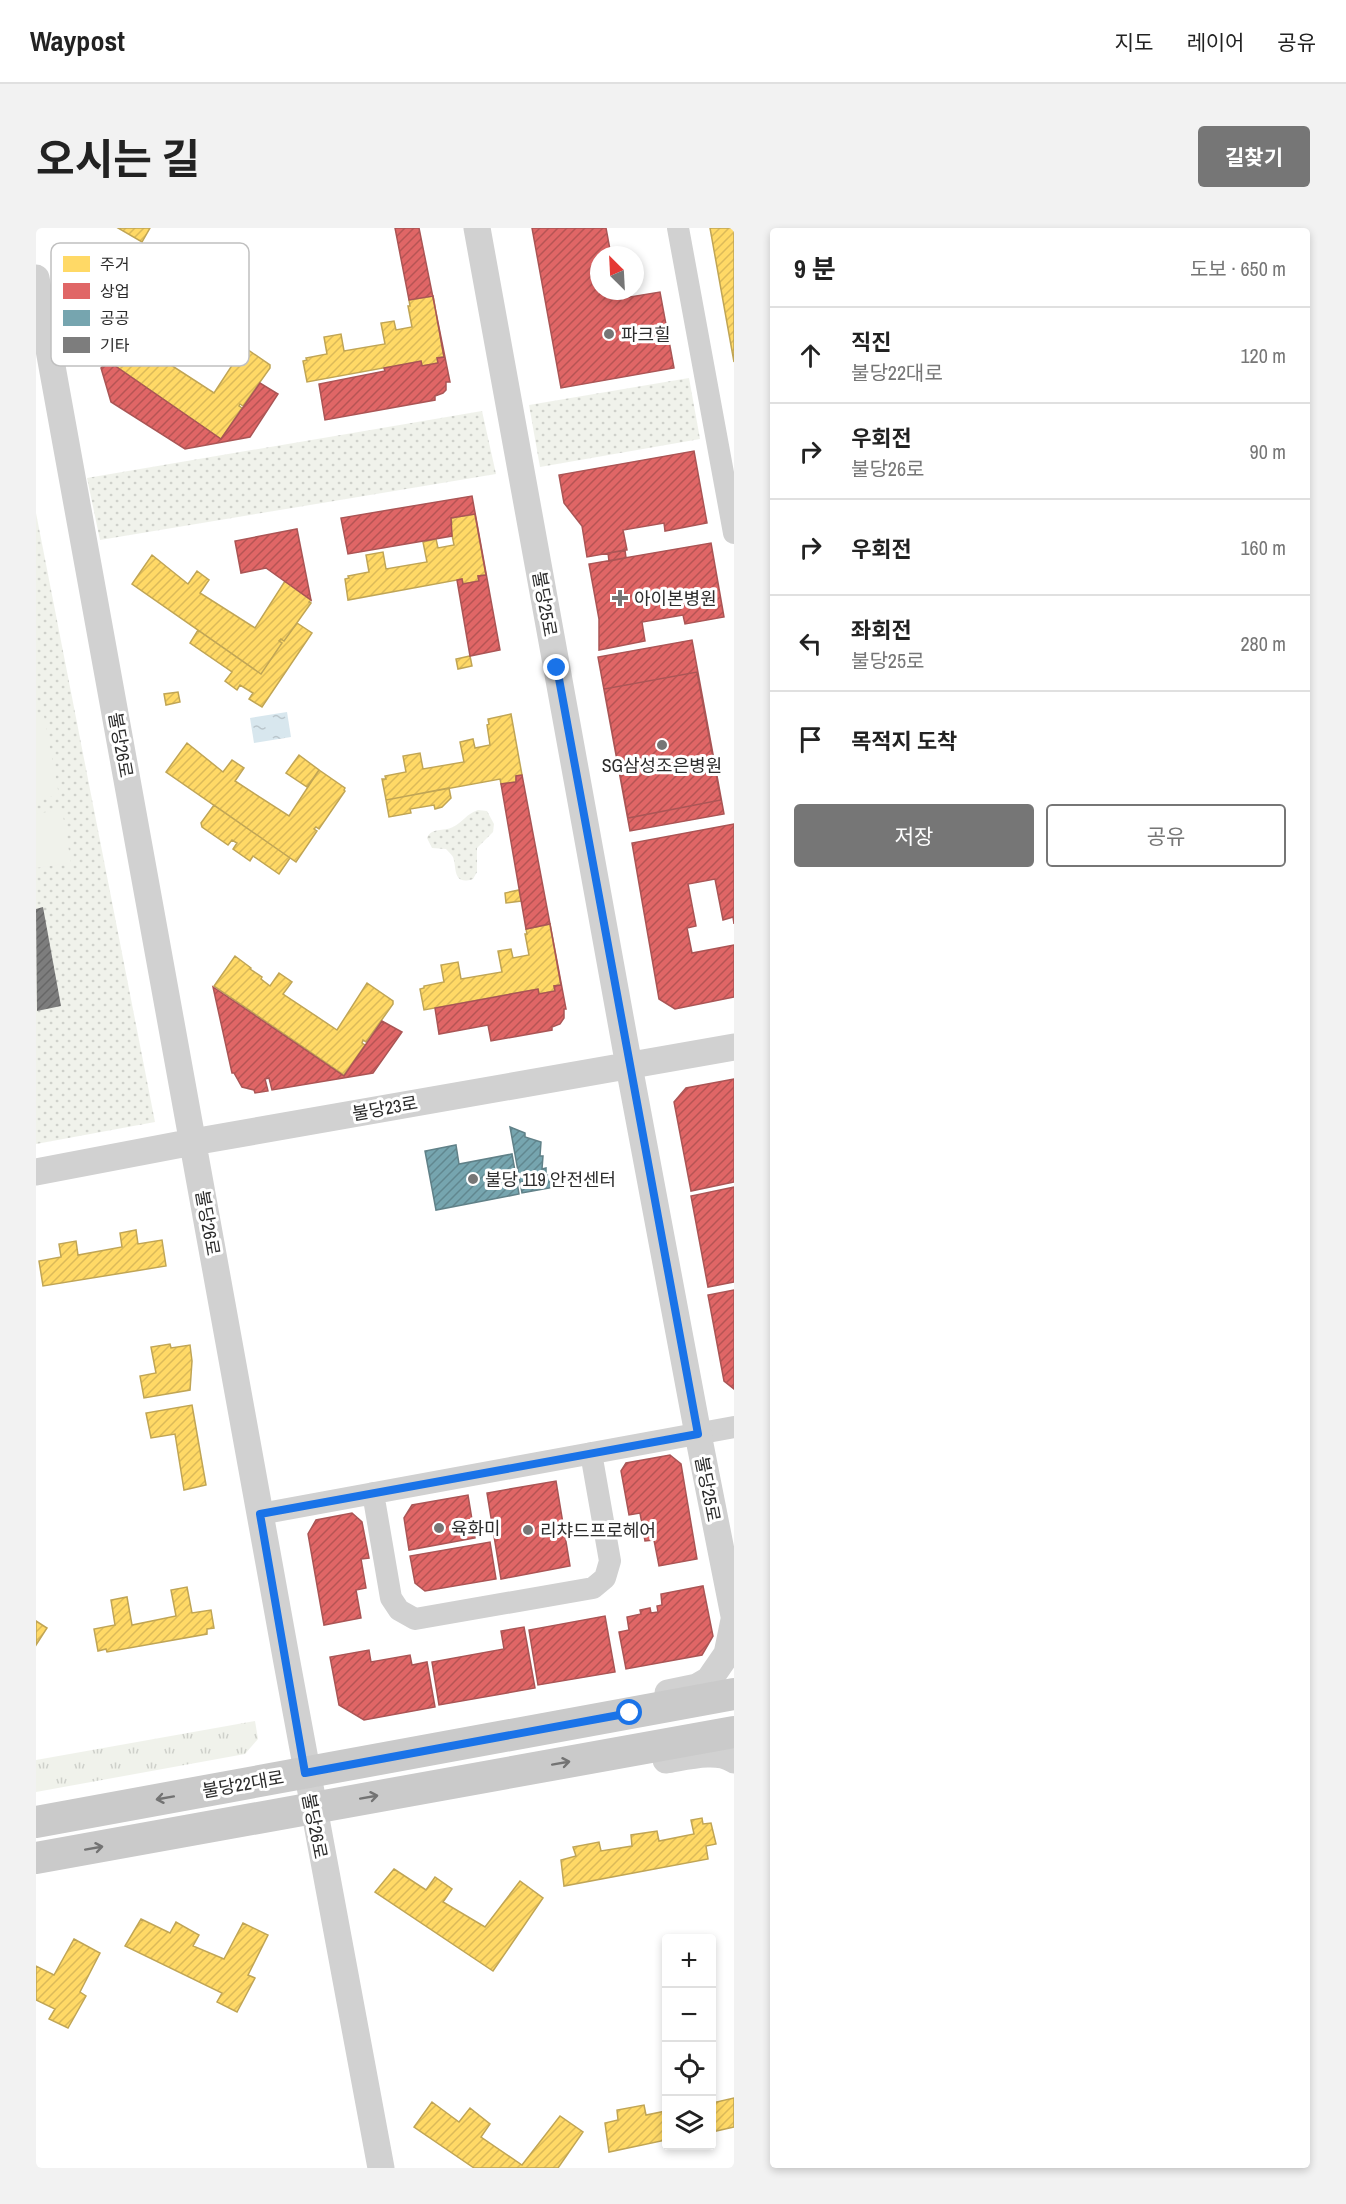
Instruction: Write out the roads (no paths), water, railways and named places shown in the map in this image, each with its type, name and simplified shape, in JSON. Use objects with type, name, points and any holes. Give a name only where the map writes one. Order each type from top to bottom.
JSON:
[{"type":"main road","name":"불당22대로","points":[[36,1821],[734,1694]]},
{"type":"main road","name":"불당22대로","points":[[36,1858],[734,1732]]},
{"type":"street","name":"불당25로","points":[[477,228],[629,1066],[734,1618]]},
{"type":"street","points":[[678,228],[734,533]]},
{"type":"street","name":"불당26로","points":[[36,278],[51,361]]},
{"type":"street","name":"불당26로","points":[[52,366],[305,1773],[381,2168]]},
{"type":"street","name":"불당23로","points":[[36,1172],[193,1142],[734,1047]]},
{"type":"street","points":[[260,1514],[734,1427]]},
{"type":"street","points":[[373,1493],[391,1598],[399,1610],[416,1619],[593,1588],[605,1578],[610,1561],[591,1453]]},
{"type":"street","points":[[630,1713],[650,1697],[697,1687],[709,1680],[728,1654],[734,1618]]},
{"type":"street","points":[[641,1749],[661,1761],[704,1753],[730,1757],[734,1760]]},
{"type":"water","points":[[287,712],[291,737],[254,743],[250,718]]},
{"type":"place","name":"파크힐","points":[[609,334]]},
{"type":"place","name":"아이본병원","points":[[620,598]]},
{"type":"place","name":"SG삼성조은병원","points":[[662,745]]},
{"type":"place","name":"불당 119 안전센터","points":[[473,1179]]},
{"type":"place","name":"육화미","points":[[439,1528]]},
{"type":"place","name":"리챠드프로헤어","points":[[528,1530]]}]
